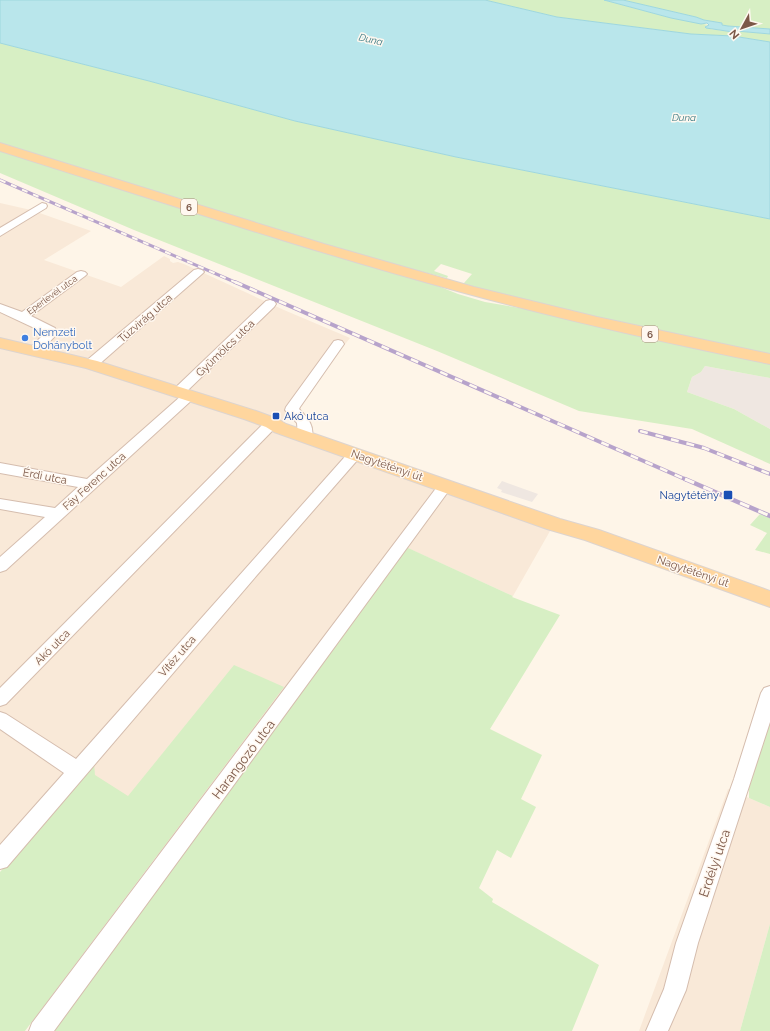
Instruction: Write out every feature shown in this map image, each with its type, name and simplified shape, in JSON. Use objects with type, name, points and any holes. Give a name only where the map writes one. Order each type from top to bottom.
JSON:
[{"type":"main road","name":"6","points":[[0,147],[428,279],[597,322],[770,359]]},
{"type":"main road","name":"Nagytétényi út","points":[[0,343],[91,364],[272,423],[280,428],[770,599]]},
{"type":"street","points":[[0,233],[42,206]]},
{"type":"street","name":"Tűzvirág utca","points":[[91,364],[198,272]]},
{"type":"street","name":"Eperlevél utca","points":[[23,317],[81,274]]},
{"type":"street","name":"Gyümölcs utca","points":[[184,394],[270,304]]},
{"type":"street","points":[[0,308],[23,317],[51,331],[51,334],[35,350]]},
{"type":"street","points":[[305,436],[303,418],[292,410],[293,407],[338,344]]},
{"type":"street","name":"Fáy Ferenc utca","points":[[0,566],[91,485],[184,394]]},
{"type":"street","name":"Akó utca","points":[[0,699],[272,423]]},
{"type":"street","name":"Vitéz utca","points":[[0,860],[246,576],[355,454]]},
{"type":"street","name":"Érdi utca","points":[[0,468],[91,485]]},
{"type":"street","name":"Harangozó utca","points":[[40,1031],[446,486]]},
{"type":"street","points":[[0,504],[58,514]]},
{"type":"street","name":"Erdélyi utca","points":[[657,1031],[675,990],[687,943],[743,779],[770,693]]},
{"type":"street","points":[[0,719],[69,766],[75,774]]},
{"type":"shaded area","points":[[0,203],[31,210],[91,231],[44,260],[121,287],[164,256],[170,259],[173,263],[178,262],[184,264],[284,310],[350,338],[280,427],[554,524],[513,596],[401,545],[165,863],[75,774],[0,860]]},
{"type":"shaded area","points":[[705,366],[770,378],[770,429],[734,409],[687,392],[692,377],[701,372]]},
{"type":"shaded area","points":[[502,481],[538,494],[532,502],[501,492],[502,490],[497,488]]},
{"type":"shaded area","points":[[728,789],[770,807],[770,924],[740,1031],[639,1031]]},
{"type":"green space","points":[[485,0],[604,0],[671,18],[709,25],[705,26],[710,29],[733,32],[734,34],[733,36],[691,34],[557,17]]},
{"type":"green space","points":[[623,0],[770,0],[770,29],[722,25],[722,23]]},
{"type":"green space","points":[[736,31],[770,34],[770,42],[739,37]]},
{"type":"green space","points":[[0,43],[149,81],[295,121],[456,157],[770,219],[770,357],[644,331],[464,285],[472,274],[441,264],[434,271],[448,276],[447,278],[360,256],[0,144]]},
{"type":"green space","points":[[0,150],[353,261],[438,286],[485,302],[531,310],[770,363],[770,378],[705,366],[701,372],[692,377],[687,392],[734,409],[770,429],[770,464],[692,429],[579,411],[437,351],[134,230],[0,173]]},
{"type":"green space","points":[[760,514],[770,518],[770,554],[755,550],[767,533],[750,525]]},
{"type":"green space","points":[[406,547],[513,596],[512,597],[560,615],[490,729],[542,755],[521,799],[536,807],[511,858],[497,850],[479,888],[493,899],[492,902],[599,965],[572,1031],[54,1031],[224,792]]},
{"type":"green space","points":[[234,665],[284,687],[25,1031],[0,1031],[0,872],[94,763],[95,775],[128,796]]},
{"type":"green space","points":[[770,719],[770,807],[749,798],[749,784]]},
{"type":"green space","points":[[770,924],[770,1031],[740,1031]]},
{"type":"water","name":"Duna","points":[[0,0],[485,0],[557,17],[691,34],[733,36],[734,34],[733,32],[706,28],[705,27],[709,25],[707,23],[701,24],[671,18],[604,0],[623,0],[722,23],[722,25],[770,29],[770,34],[736,31],[739,37],[770,42],[770,219],[456,157],[295,121],[149,81],[0,43]]},
{"type":"railway","points":[[0,180],[237,283]]},
{"type":"railway","points":[[235,282],[687,480]]},
{"type":"railway","points":[[640,431],[704,448],[770,474]]},
{"type":"railway","points":[[685,479],[770,516]]},
{"type":"place","name":"Nemzeti Dohánybolt","points":[[25,338]]},
{"type":"place","name":"Akó utca","points":[[276,416]]},
{"type":"place","name":"Nagytétény","points":[[728,495]]}]
